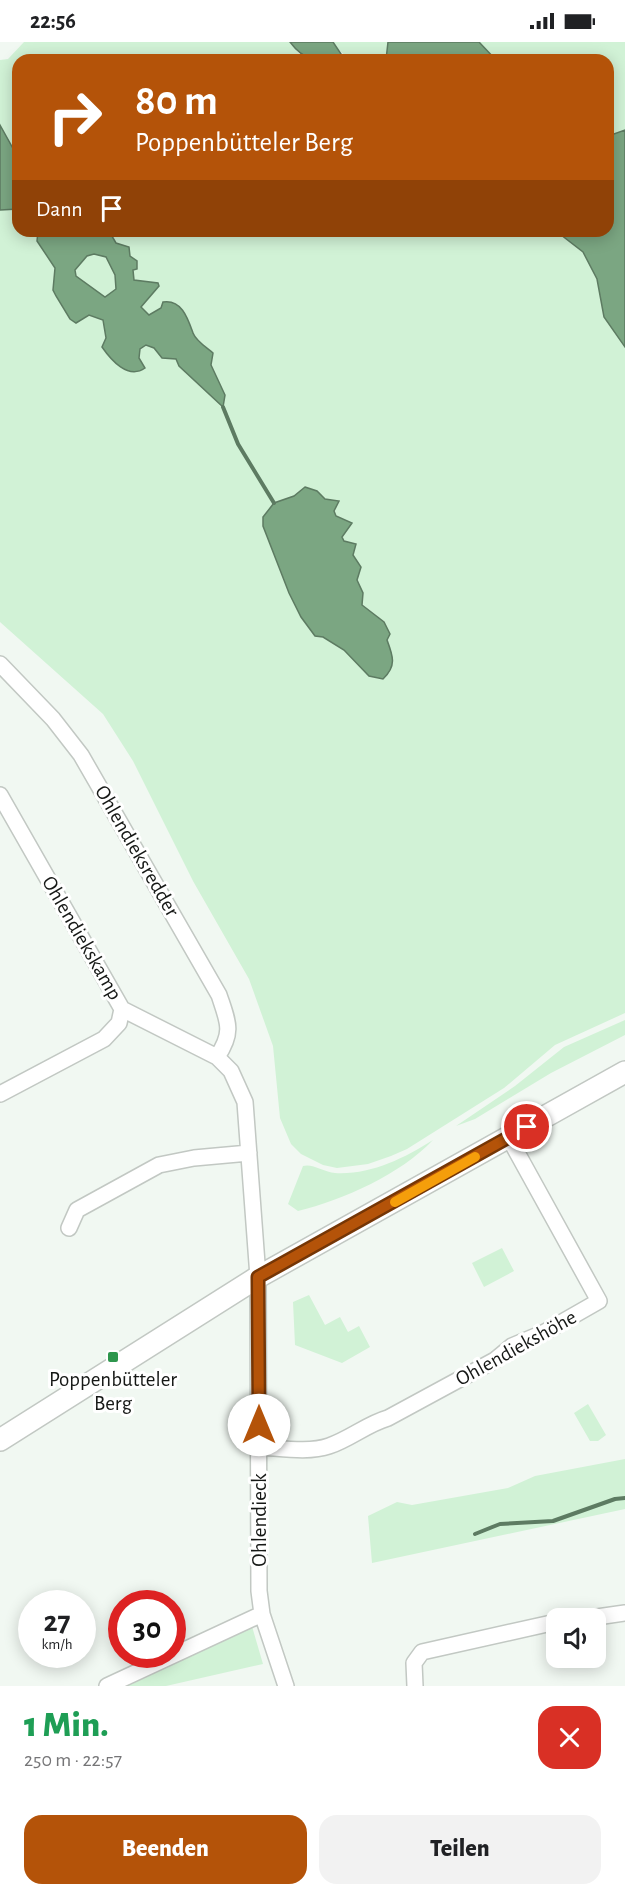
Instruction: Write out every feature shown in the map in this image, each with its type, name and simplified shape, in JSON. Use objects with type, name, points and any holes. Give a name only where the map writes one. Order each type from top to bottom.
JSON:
[{"type":"main road","points":[[0,1440],[258,1277],[625,1072]]},
{"type":"street","name":"Ohlendieksredder","points":[[0,664],[53,719],[81,755],[219,995],[229,1036],[217,1058]]},
{"type":"street","name":"Ohlendiekskamp","points":[[0,795],[122,1009],[217,1058],[231,1071],[245,1102],[258,1277]]},
{"type":"street","points":[[0,1094],[104,1039],[119,1023],[122,1009]]},
{"type":"street","name":"Ohlendiekshöhe","points":[[259,1447],[315,1449],[330,1446],[371,1423],[388,1418],[495,1360],[512,1346],[543,1333],[599,1301],[509,1138]]},
{"type":"street","points":[[69,1228],[77,1210],[159,1165],[194,1158],[249,1153]]},
{"type":"street","name":"Ohlendieck","points":[[258,1277],[259,1591],[262,1614],[286,1686]]},
{"type":"street","points":[[606,1615],[625,1612]]},
{"type":"street","points":[[107,1686],[262,1614]]},
{"type":"street","points":[[415,1686],[414,1663],[422,1652],[546,1624]]},
{"type":"shaded area","points":[[24,42],[290,42],[299,54],[13,54]]},
{"type":"shaded area","points":[[290,42],[333,42],[341,54],[302,54]]},
{"type":"shaded area","points":[[333,42],[388,42],[387,54],[343,54]]},
{"type":"shaded area","points":[[388,42],[479,42],[490,54],[387,54]]},
{"type":"shaded area","points":[[479,42],[625,42],[625,130],[614,134],[614,54],[490,54]]},
{"type":"shaded area","points":[[12,55],[12,237],[564,237],[583,252],[597,279],[604,317],[625,347],[625,1013],[555,1045],[504,1088],[407,1149],[368,1164],[337,1168],[323,1165],[301,1154],[291,1144],[280,1118],[273,1046],[249,979],[193,881],[133,761],[103,714],[0,622],[0,60],[8,59]]},
{"type":"shaded area","points":[[0,125],[12,147],[12,209],[0,210]]},
{"type":"shaded area","points":[[625,130],[625,347],[604,317],[597,279],[583,252],[564,237],[614,237],[614,134]]},
{"type":"shaded area","points":[[37,237],[112,237],[116,243],[129,247],[130,256],[137,261],[137,269],[133,270],[134,280],[158,283],[159,286],[141,307],[149,315],[161,308],[163,302],[170,302],[180,307],[194,336],[213,353],[211,365],[225,395],[223,407],[179,366],[176,359],[162,358],[154,348],[146,345],[140,349],[139,358],[145,368],[139,371],[126,370],[115,363],[102,347],[106,338],[103,320],[89,315],[76,323],[70,319],[53,290],[55,268],[37,241]],"holes":[[[94,254],[106,257],[115,275],[116,289],[105,297],[76,276],[75,270],[87,256]]]},
{"type":"shaded area","points":[[305,487],[317,491],[325,499],[339,501],[334,511],[336,516],[352,523],[342,537],[344,541],[356,544],[353,555],[361,567],[357,580],[363,593],[362,605],[384,622],[390,634],[387,640],[392,665],[383,679],[369,676],[344,650],[323,637],[315,636],[301,617],[289,593],[263,526],[263,517],[274,503],[294,496]]},
{"type":"shaded area","points":[[625,1020],[625,1035],[551,1073],[475,1119],[456,1126],[515,1086],[564,1047]]},
{"type":"shaded area","points":[[433,1140],[405,1164],[352,1193],[298,1211],[288,1204],[303,1166],[335,1173],[361,1171],[398,1159]]},
{"type":"shaded area","points":[[502,1248],[514,1271],[484,1287],[472,1263]]},
{"type":"shaded area","points":[[309,1295],[325,1325],[340,1317],[348,1332],[359,1326],[370,1347],[342,1363],[295,1345],[293,1302]]},
{"type":"shaded area","points":[[588,1404],[606,1435],[598,1441],[590,1441],[574,1413]]},
{"type":"shaded area","points":[[625,1459],[625,1509],[372,1563],[368,1516],[397,1502],[412,1505],[508,1488],[535,1476]]},
{"type":"shaded area","points":[[251,1623],[263,1664],[166,1686],[116,1686],[155,1668],[186,1668],[186,1653]]},
{"type":"waterway","points":[[223,407],[238,444],[274,503]]},
{"type":"waterway","points":[[475,1534],[500,1524],[553,1521],[615,1499],[625,1498]]},
{"type":"slow traffic","points":[[395,1202],[475,1157]]},
{"type":"place","name":"Poppenbütteler Berg","points":[[113,1357]]},
{"type":"route","points":[[259,1425],[258,1277],[527,1127]]}]
